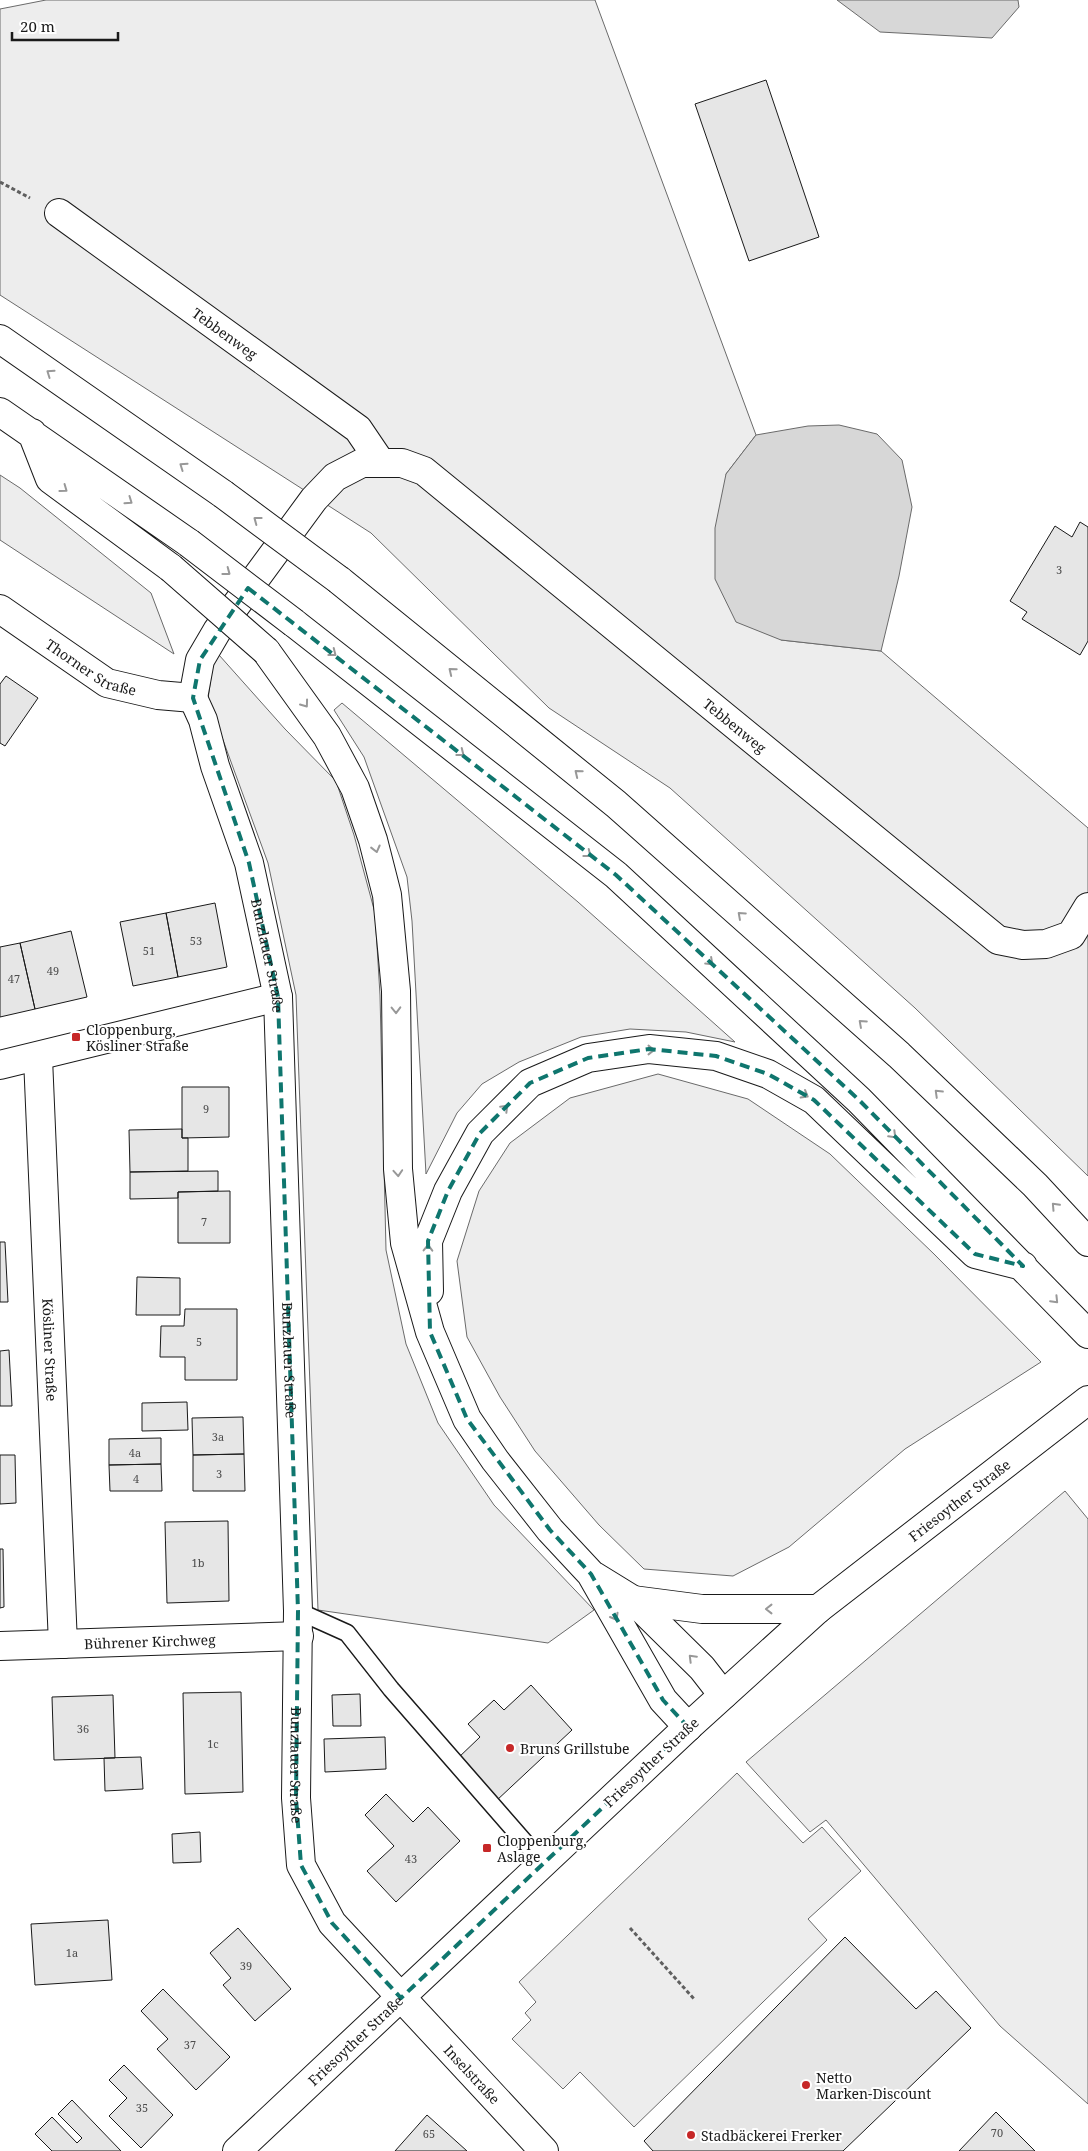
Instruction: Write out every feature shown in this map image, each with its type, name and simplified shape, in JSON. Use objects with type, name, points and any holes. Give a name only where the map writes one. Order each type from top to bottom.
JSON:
[{"type":"main road","name":"Tebbenweg","points":[[59,213],[358,429],[381,463]]},
{"type":"main road","points":[[0,339],[223,494],[339,580],[616,804],[899,1055],[1035,1185],[1088,1242]]},
{"type":"main road","points":[[0,412],[188,543],[294,623],[616,875],[859,1100],[1088,1334]]},
{"type":"main road","points":[[32,433],[50,479],[171,568],[266,651],[327,736],[355,788],[373,840],[387,895],[396,991],[398,1169],[405,1243],[430,1332],[467,1419],[494,1460],[550,1530],[591,1574],[663,1700],[688,1727]]},
{"type":"main road","name":"Tebbenweg","points":[[193,698],[200,660],[217,631],[314,499],[334,477],[362,463],[402,463],[424,471],[998,940],[1023,945],[1046,944],[1071,935],[1088,907]]},
{"type":"main road","name":"Thorner Straße","points":[[0,609],[107,683],[158,695],[193,698]]},
{"type":"main road","name":"Bunzlauer Straße","points":[[193,698],[203,720],[215,766],[249,863],[278,997],[299,1624],[296,1798],[300,1866],[332,1923],[402,1998]]},
{"type":"main road","points":[[0,1065],[38,1058],[278,997]]},
{"type":"main road","points":[[430,1332],[428,1241],[448,1192],[480,1133],[530,1083],[588,1058],[649,1049],[716,1056],[768,1074],[814,1100],[975,1254],[1023,1266]]},
{"type":"main road","name":"Kösliner Straße","points":[[38,1058],[63,1644]]},
{"type":"main road","name":"Friesoyther Straße","points":[[236,2151],[402,1998],[723,1694],[818,1609],[1088,1400]]},
{"type":"main road","points":[[591,1574],[633,1600],[702,1668],[723,1694]]},
{"type":"main road","points":[[633,1600],[702,1609],[818,1609]]},
{"type":"main road","name":"Bührener Kirchweg","points":[[0,1646],[63,1644],[299,1624]]},
{"type":"main road","name":"Inselstraße","points":[[402,1998],[544,2151]]},
{"type":"lane","points":[[299,1624],[347,1633],[391,1689],[543,1863]]},
{"type":"path","points":[[630,1928],[695,2000]]},
{"type":"highlighted area","points":[[248,588],[616,875],[859,1100],[1023,1266],[975,1254],[814,1100],[768,1074],[716,1056],[649,1049],[588,1058],[530,1083],[480,1133],[448,1191],[428,1241],[430,1332],[467,1419],[550,1530],[591,1574],[663,1700],[688,1727],[401,1998],[332,1923],[301,1865],[296,1798],[298,1611],[278,997],[249,863],[193,698],[200,660]]},
{"type":"shaded area","points":[[46,0],[595,0],[756,435],[726,474],[781,640],[881,651],[1088,828],[1088,1176],[915,1008],[670,788],[549,708],[371,533],[0,295],[0,9]]},
{"type":"shaded area","points":[[837,0],[1018,0],[1019,7],[992,38],[880,32]]},
{"type":"shaded area","points":[[839,425],[877,434],[902,460],[912,507],[899,576],[881,651],[781,640],[736,622],[715,579],[715,528],[726,474],[756,435],[808,426]]},
{"type":"shaded area","points":[[0,475],[20,488],[151,593],[174,654],[0,540]]},
{"type":"shaded area","points":[[219,655],[285,729],[336,781],[354,835],[375,913],[380,995],[386,1250],[406,1344],[438,1423],[494,1505],[594,1610],[548,1643],[318,1610],[296,995],[268,863],[208,699],[213,663]]},
{"type":"shaded area","points":[[342,703],[578,902],[735,1042],[686,1032],[630,1029],[581,1037],[519,1062],[482,1084],[457,1113],[426,1174],[412,921],[407,877],[364,757],[334,710]]},
{"type":"shaded area","points":[[658,1074],[748,1099],[830,1154],[934,1254],[1041,1362],[905,1449],[789,1547],[733,1576],[644,1569],[599,1525],[535,1451],[500,1397],[467,1337],[457,1261],[479,1191],[510,1143],[570,1098]]},
{"type":"shaded area","points":[[1065,1491],[1088,1519],[1088,2104],[1000,2026],[826,1820],[810,1832],[746,1762]]},
{"type":"shaded area","points":[[737,1773],[803,1843],[822,1827],[861,1871],[808,1919],[827,1940],[634,2127],[580,2072],[563,2089],[512,2039],[531,2020],[525,2013],[536,2002],[519,1982]]},
{"type":"building","points":[[766,80],[819,237],[749,261],[695,104]]},
{"type":"building","points":[[1080,522],[1088,527],[1088,641],[1080,655],[1022,619],[1027,612],[1010,601],[1055,526],[1072,537]]},
{"type":"building","points":[[6,676],[38,698],[5,746],[0,743],[0,684]]},
{"type":"building","points":[[215,903],[227,967],[178,977],[166,913]]},
{"type":"building","points":[[166,913],[178,977],[133,986],[120,922]]},
{"type":"building","points":[[71,931],[87,997],[35,1009],[20,943]]},
{"type":"building","points":[[20,943],[35,1009],[0,1017],[0,947]]},
{"type":"building","points":[[182,1087],[229,1087],[229,1137],[182,1138]]},
{"type":"building","points":[[182,1129],[182,1138],[188,1138],[188,1171],[130,1172],[129,1130]]},
{"type":"building","points":[[218,1171],[218,1191],[178,1192],[178,1198],[130,1199],[130,1172]]},
{"type":"building","points":[[230,1191],[230,1243],[178,1243],[178,1192]]},
{"type":"building","points":[[0,1242],[5,1242],[8,1302],[0,1302]]},
{"type":"building","points":[[137,1277],[180,1278],[180,1315],[136,1315]]},
{"type":"building","points":[[185,1309],[237,1309],[237,1380],[185,1380],[185,1357],[160,1357],[161,1326],[184,1326]]},
{"type":"building","points":[[9,1350],[12,1406],[0,1406],[0,1351]]},
{"type":"building","points":[[187,1402],[188,1430],[142,1431],[142,1403]]},
{"type":"building","points":[[243,1417],[244,1454],[193,1455],[192,1418]]},
{"type":"building","points":[[161,1438],[161,1464],[109,1465],[109,1439]]},
{"type":"building","points":[[244,1454],[245,1491],[193,1491],[193,1455]]},
{"type":"building","points":[[0,1455],[15,1455],[16,1503],[0,1504]]},
{"type":"building","points":[[161,1464],[162,1491],[110,1491],[109,1465]]},
{"type":"building","points":[[228,1521],[229,1601],[167,1603],[165,1522]]},
{"type":"building","points":[[0,1549],[3,1549],[4,1607],[0,1608]]},
{"type":"building","name":"Bruns Grillstube","points":[[531,1685],[572,1730],[496,1801],[457,1759],[480,1737],[468,1724],[494,1700],[504,1710]]},
{"type":"building","points":[[241,1692],[243,1792],[185,1794],[183,1693]]},
{"type":"building","points":[[360,1694],[361,1726],[333,1726],[332,1695]]},
{"type":"building","points":[[113,1695],[115,1758],[54,1760],[52,1697]]},
{"type":"building","points":[[385,1737],[386,1769],[325,1772],[324,1739]]},
{"type":"building","points":[[141,1757],[143,1789],[105,1791],[104,1758]]},
{"type":"building","points":[[386,1794],[413,1822],[428,1807],[460,1841],[396,1902],[367,1871],[394,1846],[365,1815]]},
{"type":"building","points":[[200,1832],[201,1862],[173,1863],[172,1834]]},
{"type":"building","points":[[108,1920],[112,1980],[35,1985],[31,1924]]},
{"type":"building","points":[[238,1928],[291,1989],[255,2021],[223,1985],[231,1978],[210,1953]]},
{"type":"building","name":"Netto Marken-Discount","points":[[845,1937],[916,2009],[936,1991],[971,2028],[843,2151],[653,2151],[644,2141]]},
{"type":"building","points":[[163,1989],[230,2057],[196,2090],[157,2049],[168,2039],[141,2011]]},
{"type":"building","points":[[124,2065],[173,2115],[141,2148],[109,2116],[127,2098],[109,2080]]},
{"type":"building","points":[[72,2100],[121,2151],[52,2151],[35,2134],[52,2117],[77,2143],[82,2138],[58,2114]]},
{"type":"building","points":[[996,2112],[1035,2151],[959,2151]]},
{"type":"building","points":[[427,2115],[467,2151],[395,2151]]},
{"type":"place","name":"Cloppenburg, Kösliner Straße","points":[[76,1037]]},
{"type":"place","name":"Bruns Grillstube","points":[[510,1748]]},
{"type":"place","name":"Cloppenburg, Aslage","points":[[487,1848]]},
{"type":"place","name":"Netto Marken-Discount","points":[[806,2085]]},
{"type":"place","name":"Stadbäckerei Frerker","points":[[691,2135]]}]
